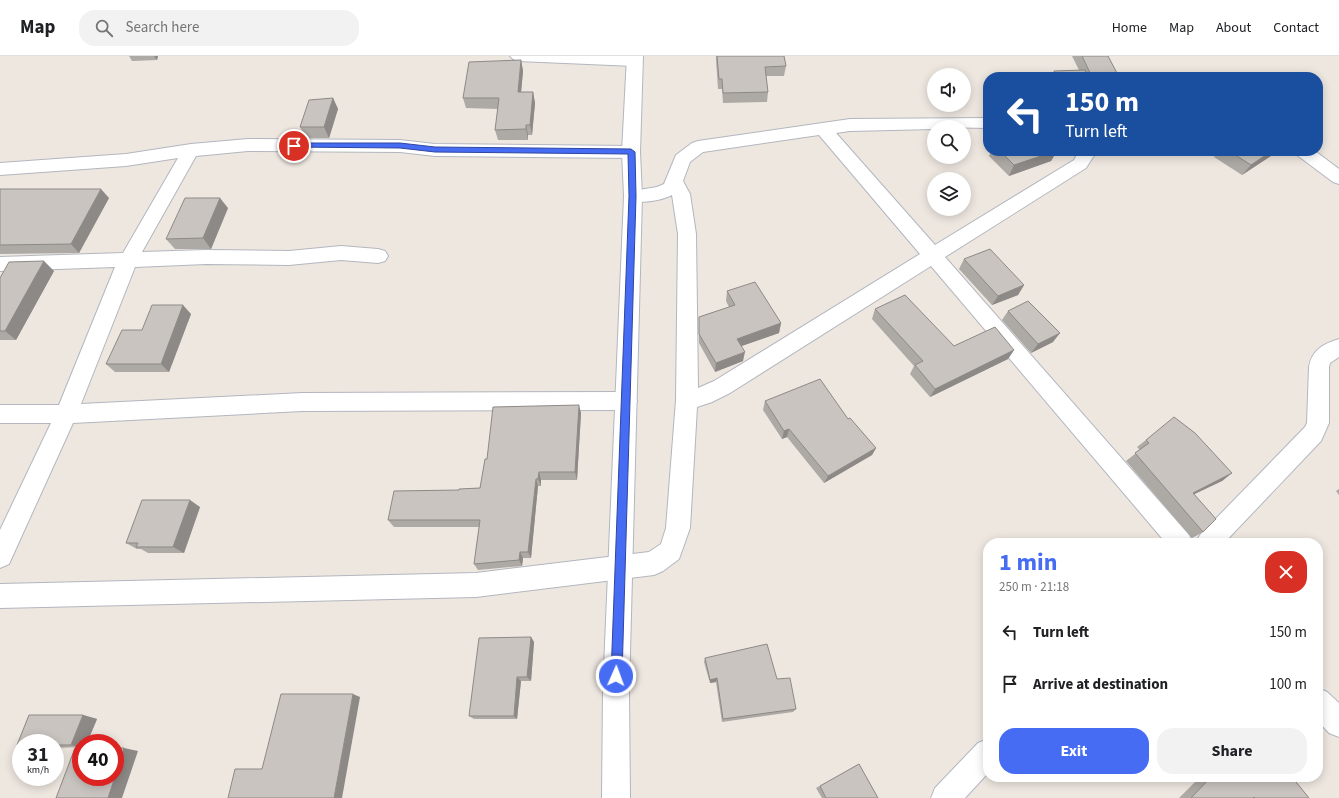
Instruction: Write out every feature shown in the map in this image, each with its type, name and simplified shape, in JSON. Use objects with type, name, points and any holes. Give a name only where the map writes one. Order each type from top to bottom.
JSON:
[{"type":"street","points":[[518,56],[634,59],[631,152],[633,196],[616,691],[616,798]]},
{"type":"street","points":[[633,196],[660,193],[670,188],[682,159],[698,147],[850,125],[983,123]]},
{"type":"street","points":[[823,129],[1178,538]]},
{"type":"street","points":[[0,169],[126,160],[191,150],[248,145],[400,146],[435,150],[631,152]]},
{"type":"street","points":[[0,556],[66,414],[128,260],[191,150]]},
{"type":"street","points":[[687,400],[704,396],[722,387],[1080,164],[1085,156]]},
{"type":"street","points":[[1310,156],[1339,178]]},
{"type":"street","points":[[0,596],[476,585],[654,563],[670,551],[678,528],[687,400],[686,234],[681,194],[674,181]]},
{"type":"street","points":[[0,264],[206,257],[289,258],[341,253],[378,256]]},
{"type":"street","points":[[1213,538],[1313,434],[1318,423],[1319,367],[1321,358],[1339,347]]},
{"type":"street","points":[[0,414],[66,414],[302,402],[626,402]]},
{"type":"street","points":[[1323,706],[1339,723]]},
{"type":"street","points":[[946,798],[983,758]]},
{"type":"building","points":[[717,56],[784,56],[786,66],[765,67],[768,92],[723,93],[722,79],[719,79]]},
{"type":"building","points":[[1082,56],[1108,56],[1116,72],[1090,72]]},
{"type":"building","points":[[521,60],[518,92],[533,92],[530,125],[526,125],[526,129],[495,130],[499,98],[463,98],[469,62]]},
{"type":"building","points":[[1085,70],[1086,72],[1054,72]]},
{"type":"building","points":[[333,98],[324,127],[300,127],[309,100]]},
{"type":"building","points":[[1005,156],[1041,156],[1014,165]]},
{"type":"building","points":[[1237,156],[1264,156],[1251,165]]},
{"type":"building","points":[[0,189],[101,189],[71,244],[0,245]]},
{"type":"building","points":[[185,198],[220,198],[203,238],[166,239]]},
{"type":"building","points":[[990,249],[1024,285],[998,296],[964,259]]},
{"type":"building","points":[[44,261],[5,331],[0,331],[0,278],[9,262]]},
{"type":"building","points":[[755,282],[781,323],[737,339],[745,352],[716,363],[699,334],[699,317],[735,305],[727,291]]},
{"type":"building","points":[[905,295],[954,346],[995,327],[1014,350],[935,389],[915,365],[923,361],[875,309]]},
{"type":"building","points":[[1028,301],[1060,333],[1038,344],[1008,311]]},
{"type":"building","points":[[152,305],[183,305],[161,364],[106,364],[122,330],[142,330]]},
{"type":"building","points":[[820,379],[848,419],[850,418],[876,448],[828,476],[789,429],[784,431],[765,401]]},
{"type":"building","points":[[579,405],[575,472],[539,472],[538,479],[536,479],[528,552],[520,552],[519,560],[474,564],[480,520],[388,520],[394,491],[459,490],[480,488],[485,459],[487,459],[493,407]]},
{"type":"building","points":[[1174,417],[1195,433],[1232,473],[1193,493],[1216,519],[1203,532],[1135,453],[1149,443],[1146,440]]},
{"type":"building","points":[[142,500],[190,500],[173,547],[136,547],[138,543],[126,543]]},
{"type":"building","points":[[531,637],[527,677],[517,677],[514,716],[469,716],[479,638]]},
{"type":"building","points":[[767,644],[777,679],[790,678],[796,709],[723,719],[717,678],[710,680],[705,658]]},
{"type":"building","points":[[281,694],[353,694],[334,798],[228,798],[235,769],[262,769]]},
{"type":"building","points":[[29,715],[83,715],[75,734],[72,734],[71,745],[64,745],[64,734],[21,734]]},
{"type":"building","points":[[72,756],[72,786],[112,786],[108,798],[56,798],[61,786],[64,786],[64,777]]},
{"type":"building","points":[[859,764],[878,798],[826,798],[820,786]]},
{"type":"building","points":[[1206,782],[1296,782],[1309,798],[1254,797],[1191,798]]},
{"type":"route","points":[[294,146],[400,146],[435,150],[631,152],[633,196],[616,676]]}]
